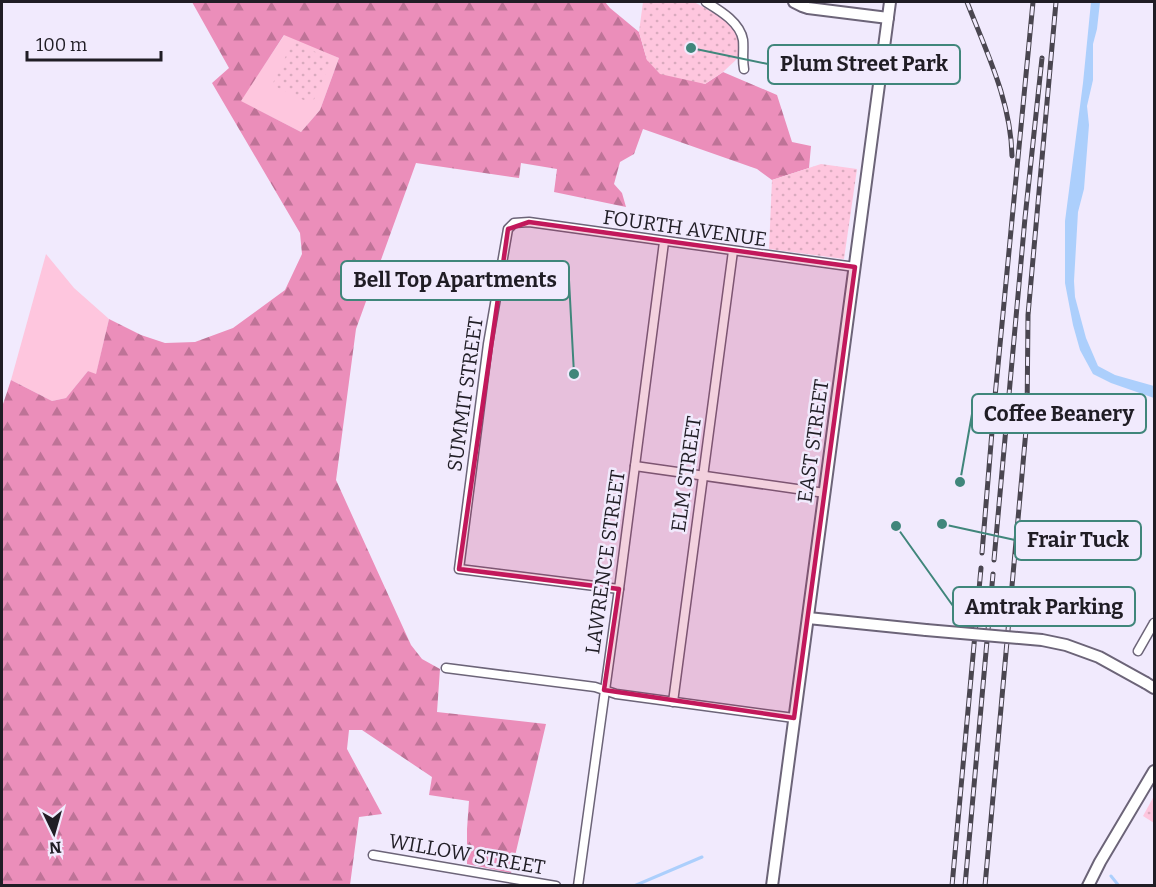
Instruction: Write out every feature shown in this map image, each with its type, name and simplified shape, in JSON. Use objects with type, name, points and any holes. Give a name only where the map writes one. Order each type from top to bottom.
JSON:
[{"type":"street","points":[[706,2],[719,10],[737,28],[742,37],[744,69]]},
{"type":"street","points":[[794,2],[808,8],[888,18]]},
{"type":"street","name":"EAST STREET","points":[[772,885],[890,2]]},
{"type":"street","name":"FOURTH AVENUE","points":[[510,225],[529,222],[855,267]]},
{"type":"street","name":"SUMMIT STREET","points":[[510,225],[505,238],[488,344],[459,569],[619,589]]},
{"type":"street","name":"LAWRENCE STREET","points":[[578,885],[619,589],[663,242]]},
{"type":"street","name":"ELM STREET","points":[[673,702],[733,251]]},
{"type":"street","points":[[635,466],[825,493]]},
{"type":"street","points":[[808,618],[1055,642],[1089,652],[1150,686]]},
{"type":"street","points":[[1138,651],[1155,623]]},
{"type":"street","points":[[446,668],[595,687],[616,694],[794,718]]},
{"type":"street","points":[[1088,885],[1155,771]]},
{"type":"street","name":"WILLOW STREET","points":[[373,855],[556,885]]},
{"type":"highlighted area","points":[[529,222],[855,267],[794,718],[604,690],[619,589],[459,569],[508,229]]},
{"type":"shaded area","points":[[643,2],[694,2],[721,17],[732,26],[739,39],[739,57],[705,84],[660,74],[647,60],[639,32]]},
{"type":"shaded area","points":[[285,34],[339,58],[320,110],[301,132],[240,101]]},
{"type":"shaded area","points":[[293,41],[332,60],[312,104],[272,85]]},
{"type":"shaded area","points":[[821,164],[857,169],[844,259],[769,249],[772,180]]},
{"type":"shaded area","points":[[46,254],[74,288],[109,319],[96,375],[88,371],[66,398],[52,401],[11,380]]},
{"type":"shaded area","points":[[1154,796],[1154,823],[1143,816]]},
{"type":"green space","points":[[192,2],[605,2],[639,32],[647,60],[705,84],[723,72],[777,95],[792,142],[811,146],[809,168],[772,180],[757,169],[643,129],[634,154],[620,162],[614,184],[622,193],[626,207],[554,192],[557,169],[521,163],[519,178],[416,163],[356,329],[336,480],[411,645],[422,659],[440,669],[437,712],[546,724],[511,873],[467,864],[469,801],[429,795],[432,777],[362,730],[349,730],[347,749],[382,814],[359,817],[350,885],[2,886],[2,407],[11,380],[52,401],[66,398],[88,371],[96,374],[109,319],[141,335],[165,343],[195,342],[233,328],[285,290],[302,254],[300,233],[212,83],[229,68]],"holes":[[[284,35],[339,58],[320,110],[301,132],[241,101]]]},
{"type":"water","points":[[1091,2],[1100,2],[1093,44],[1093,80],[1087,106],[1089,125],[1084,189],[1078,212],[1075,297],[1086,338],[1098,366],[1115,375],[1154,386],[1154,398],[1093,374],[1080,350],[1065,283],[1065,221]]},
{"type":"waterway","points":[[634,886],[702,857]]},
{"type":"waterway","points":[[1111,876],[1119,886]]},
{"type":"railway","points":[[967,2],[1002,96],[1011,136],[1012,156]]},
{"type":"railway","points":[[982,553],[1033,2]]},
{"type":"railway","points":[[985,886],[1027,419],[1028,315],[1056,2]]},
{"type":"railway","points":[[994,560],[1042,58]]},
{"type":"railway","points":[[952,886],[981,568]]},
{"type":"railway","points":[[965,886],[993,574]]},
{"type":"place","name":"Plum Street Park","points":[[691,48]]},
{"type":"place","name":"Bell Top Apartments","points":[[574,374]]},
{"type":"place","name":"Coffee Beanery","points":[[960,482]]},
{"type":"place","name":"Frair Tuck","points":[[942,524]]},
{"type":"place","name":"Amtrak Parking","points":[[896,526]]}]
